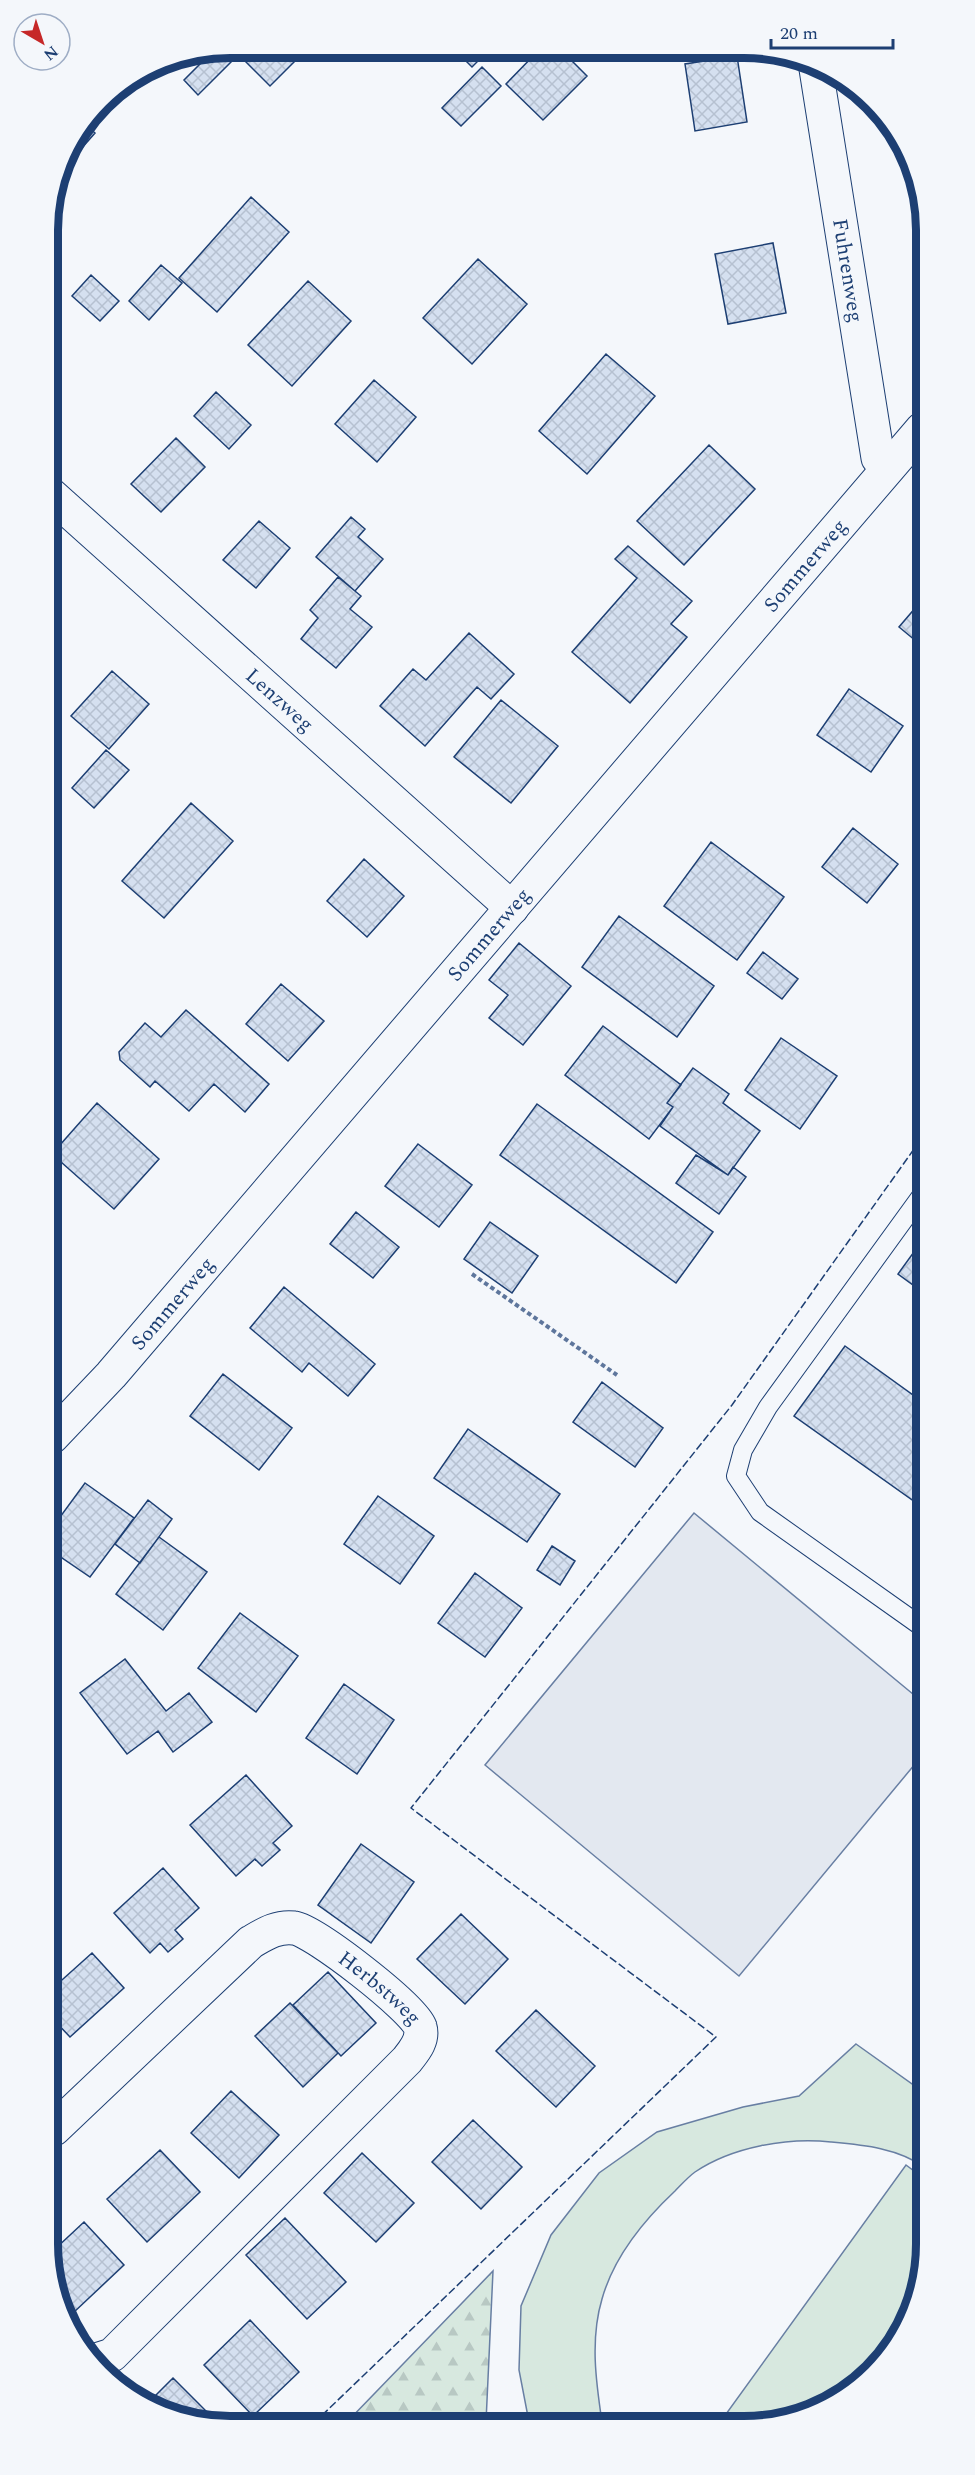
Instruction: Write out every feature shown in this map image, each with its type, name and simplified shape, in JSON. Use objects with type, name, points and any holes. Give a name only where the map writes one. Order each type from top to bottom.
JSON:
[{"type":"street","name":"Fuhrenweg","points":[[817,74],[878,458],[888,466]]},
{"type":"street","name":"Sommerweg","points":[[58,1430],[111,1375],[916,436]]},
{"type":"street","name":"Lenzweg","points":[[59,502],[512,908]]},
{"type":"street","name":"Herbstweg","points":[[58,2125],[251,1942],[272,1930],[296,1928],[317,1938],[413,2013],[421,2028],[419,2044],[398,2068],[112,2355],[101,2358]]},
{"type":"lane","points":[[916,1203],[768,1407],[743,1450],[736,1476],[760,1512],[916,1623]]},
{"type":"path","points":[[472,1274],[618,1375]]},
{"type":"green space","points":[[856,2044],[916,2087],[916,2162],[880,2149],[831,2142],[797,2141],[743,2150],[710,2163],[695,2172],[663,2202],[641,2227],[622,2254],[607,2283],[598,2314],[595,2345],[601,2416],[528,2416],[519,2370],[521,2306],[551,2235],[599,2173],[657,2132],[743,2107],[799,2096]]},
{"type":"green space","points":[[906,2165],[916,2172],[916,2256],[911,2289],[894,2331],[874,2358],[840,2388],[811,2403],[789,2411],[767,2415],[725,2416]]},
{"type":"green space","points":[[493,2271],[486,2416],[353,2416]]},
{"type":"shaded area","points":[[694,1513],[916,1697],[916,1763],[739,1976],[485,1765]]},
{"type":"building","points":[[242,58],[298,58],[270,86]]},
{"type":"building","points":[[463,58],[481,58],[472,67]]},
{"type":"building","points":[[531,58],[569,58],[587,76],[543,120],[506,84]]},
{"type":"building","points":[[737,58],[747,122],[695,131],[685,64]]},
{"type":"building","points":[[234,59],[198,95],[184,80],[203,61]]},
{"type":"building","points":[[482,67],[501,86],[461,126],[442,108]]},
{"type":"building","points":[[91,130],[95,133],[76,155]]},
{"type":"building","points":[[251,197],[289,232],[217,312],[179,278]]},
{"type":"building","points":[[773,243],[786,313],[728,324],[715,254]]},
{"type":"building","points":[[478,259],[527,304],[472,364],[423,318]]},
{"type":"building","points":[[161,265],[182,283],[149,320],[129,301]]},
{"type":"building","points":[[91,275],[119,301],[100,321],[72,296]]},
{"type":"building","points":[[308,281],[351,321],[292,386],[248,345]]},
{"type":"building","points":[[606,354],[655,396],[587,474],[539,431]]},
{"type":"building","points":[[374,380],[416,417],[377,462],[335,424]]},
{"type":"building","points":[[216,392],[251,425],[229,449],[194,416]]},
{"type":"building","points":[[176,438],[205,467],[161,512],[131,484]]},
{"type":"building","points":[[709,445],[755,489],[684,565],[637,521]]},
{"type":"building","points":[[351,517],[365,529],[358,537],[383,559],[355,591],[316,557]]},
{"type":"building","points":[[259,521],[290,548],[256,588],[223,560]]},
{"type":"building","points":[[628,546],[692,601],[671,624],[687,637],[630,703],[572,652],[637,578],[615,559]]},
{"type":"building","points":[[338,577],[361,596],[350,609],[372,627],[336,668],[301,639],[318,618],[310,610]]},
{"type":"building","points":[[916,607],[916,641],[899,627]]},
{"type":"building","points":[[469,633],[514,674],[491,699],[477,687],[425,746],[380,706],[413,669],[426,680]]},
{"type":"building","points":[[112,671],[149,704],[109,749],[71,716]]},
{"type":"building","points":[[849,689],[903,726],[871,772],[817,735]]},
{"type":"building","points":[[501,700],[558,746],[511,803],[454,757]]},
{"type":"building","points":[[106,750],[129,770],[94,808],[72,788]]},
{"type":"building","points":[[191,803],[233,841],[164,918],[122,881]]},
{"type":"building","points":[[853,828],[898,864],[867,903],[822,867]]},
{"type":"building","points":[[711,842],[784,897],[737,960],[664,906]]},
{"type":"building","points":[[364,859],[404,896],[367,937],[327,901]]},
{"type":"building","points":[[619,916],[714,986],[677,1037],[582,967]]},
{"type":"building","points":[[519,943],[571,986],[523,1045],[489,1018],[508,995],[489,980]]},
{"type":"building","points":[[763,952],[798,979],[782,999],[747,973]]},
{"type":"building","points":[[281,984],[324,1021],[288,1061],[246,1024]]},
{"type":"building","points":[[186,1010],[269,1084],[245,1112],[214,1084],[189,1111],[155,1081],[150,1087],[120,1060],[119,1052],[145,1023],[161,1037]]},
{"type":"building","points":[[603,1026],[681,1085],[667,1103],[673,1107],[649,1139],[565,1075]]},
{"type":"building","points":[[781,1038],[837,1076],[800,1129],[745,1090]]},
{"type":"building","points":[[693,1068],[729,1094],[723,1103],[760,1131],[728,1175],[660,1126],[673,1107],[667,1103]]},
{"type":"building","points":[[97,1103],[159,1159],[114,1209],[59,1160],[59,1147]]},
{"type":"building","points":[[537,1104],[713,1232],[676,1283],[500,1155]]},
{"type":"building","points":[[418,1144],[472,1185],[439,1227],[385,1186]]},
{"type":"building","points":[[696,1155],[728,1175],[733,1167],[746,1177],[719,1214],[676,1183]]},
{"type":"building","points":[[356,1212],[399,1247],[373,1278],[330,1244]]},
{"type":"building","points":[[490,1222],[538,1256],[512,1293],[464,1259]]},
{"type":"building","points":[[916,1249],[916,1287],[898,1274]]},
{"type":"building","points":[[284,1287],[375,1364],[348,1396],[309,1363],[302,1372],[250,1328]]},
{"type":"building","points":[[845,1346],[916,1397],[916,1503],[794,1416]]},
{"type":"building","points":[[223,1374],[292,1428],[259,1470],[190,1416]]},
{"type":"building","points":[[602,1382],[663,1428],[635,1467],[573,1422]]},
{"type":"building","points":[[468,1429],[560,1494],[527,1542],[434,1478]]},
{"type":"building","points":[[85,1483],[134,1518],[90,1577],[58,1555],[58,1519]]},
{"type":"building","points":[[378,1496],[434,1536],[400,1584],[344,1544]]},
{"type":"building","points":[[148,1500],[172,1519],[140,1563],[115,1544]]},
{"type":"building","points":[[159,1537],[207,1572],[163,1630],[116,1594]]},
{"type":"building","points":[[552,1546],[575,1561],[560,1585],[537,1570]]},
{"type":"building","points":[[475,1573],[522,1608],[485,1657],[438,1623]]},
{"type":"building","points":[[240,1613],[298,1656],[256,1712],[198,1668]]},
{"type":"building","points":[[125,1659],[166,1711],[189,1693],[212,1722],[173,1752],[158,1731],[127,1754],[80,1693]]},
{"type":"building","points":[[344,1684],[394,1720],[357,1774],[306,1738]]},
{"type":"building","points":[[246,1775],[292,1826],[273,1843],[280,1850],[262,1866],[255,1859],[236,1876],[190,1825]]},
{"type":"building","points":[[361,1844],[414,1882],[371,1943],[318,1905]]},
{"type":"building","points":[[163,1868],[199,1908],[175,1930],[183,1939],[168,1952],[160,1943],[150,1953],[114,1913]]},
{"type":"building","points":[[461,1914],[508,1959],[465,2004],[417,1959]]},
{"type":"building","points":[[92,1953],[124,1988],[70,2037],[58,2024],[58,1983]]},
{"type":"building","points":[[328,1972],[376,2023],[341,2056],[293,2005]]},
{"type":"building","points":[[290,2003],[338,2053],[303,2087],[255,2036]]},
{"type":"building","points":[[536,2010],[595,2066],[556,2107],[496,2051]]},
{"type":"building","points":[[231,2091],[279,2135],[239,2178],[191,2133]]},
{"type":"building","points":[[473,2120],[522,2167],[481,2209],[432,2162]]},
{"type":"building","points":[[160,2150],[200,2192],[147,2242],[107,2199]]},
{"type":"building","points":[[362,2153],[414,2203],[376,2242],[324,2193]]},
{"type":"building","points":[[285,2218],[346,2282],[307,2319],[246,2255]]},
{"type":"building","points":[[84,2222],[124,2265],[73,2313],[64,2289],[58,2246]]},
{"type":"building","points":[[250,2320],[299,2372],[253,2416],[204,2365]]},
{"type":"building","points":[[173,2378],[210,2415],[175,2407],[153,2398]]},
{"type":"fence","points":[[321,2416],[716,2037],[411,1808],[732,1405],[916,1146]]}]
